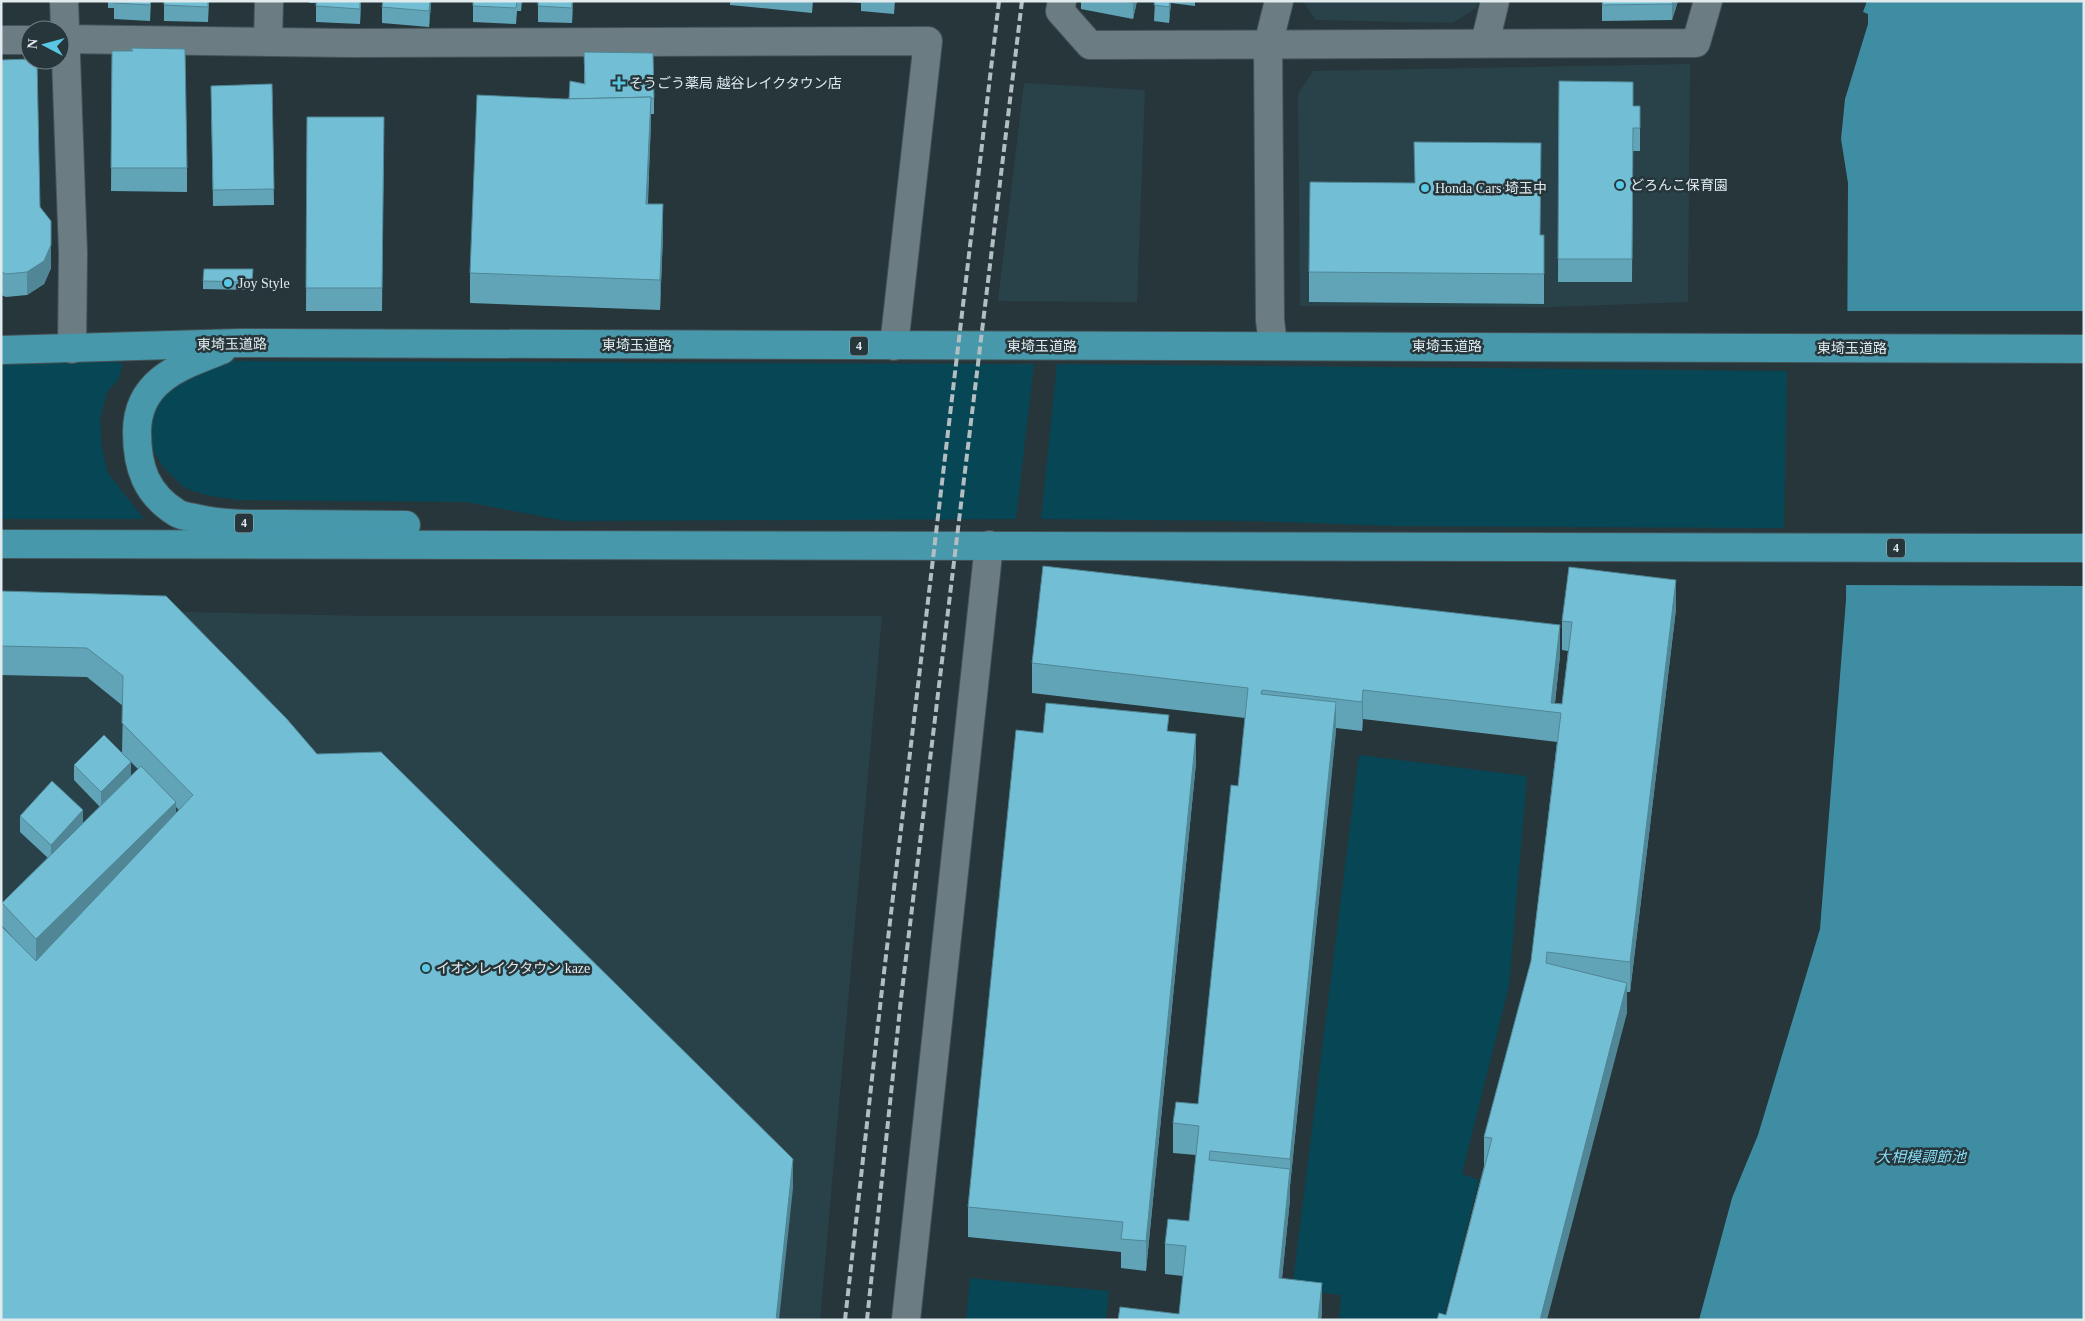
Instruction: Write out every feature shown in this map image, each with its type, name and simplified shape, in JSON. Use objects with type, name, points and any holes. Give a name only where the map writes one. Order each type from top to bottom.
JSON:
[{"type":"highway","name":"東埼玉道路","points":[[1,350],[240,342],[894,346],[2084,349]]},
{"type":"highway","name":"4","points":[[240,342],[178,368],[162,378],[144,397],[137,422],[137,450],[143,475],[154,495],[178,514],[215,523],[420,526],[554,544]]},
{"type":"highway","name":"4","points":[[1,544],[2084,548]]},
{"type":"street","points":[[63,20],[64,1]]},
{"type":"street","points":[[268,41],[269,1]]},
{"type":"street","points":[[1062,1],[1060,11],[1090,45],[1696,43],[1708,1]]},
{"type":"street","points":[[1273,346],[1270,320],[1268,45],[1279,1]]},
{"type":"street","points":[[1484,43],[1495,1]]},
{"type":"street","points":[[70,39],[454,43],[928,41],[894,346]]},
{"type":"street","points":[[1,40],[20,40]]},
{"type":"street","points":[[63,70],[72,254],[72,349]]},
{"type":"street","points":[[906,1320],[988,545]]},
{"type":"shaded area","points":[[1303,1],[1478,1],[1476,8],[1453,23],[1316,20]]},
{"type":"shaded area","points":[[1690,64],[1688,302],[1551,307],[1300,306],[1298,94],[1313,71]]},
{"type":"shaded area","points":[[1024,83],[1145,90],[1137,302],[998,301]]},
{"type":"shaded area","points":[[72,349],[123,364],[118,380],[107,392],[100,419],[102,448],[108,473],[144,519],[1,519],[1,350],[13,350],[24,364]]},
{"type":"shaded area","points":[[231,361],[1034,364],[1016,519],[566,521],[466,502],[238,500],[192,491],[171,475],[161,464],[155,453],[149,428],[151,415],[163,392],[177,378]]},
{"type":"shaded area","points":[[1057,364],[1787,371],[1784,528],[1394,526],[1254,521],[1041,519]]},
{"type":"shaded area","name":"イオンレイクタウン kaze","points":[[1,608],[368,616],[882,616],[820,1320],[1,1320]]},
{"type":"shaded area","points":[[1359,755],[1527,776],[1509,986],[1462,1174],[1479,1180],[1443,1320],[1339,1320],[1341,1295],[1292,1289]]},
{"type":"shaded area","points":[[970,1278],[1109,1291],[1106,1320],[966,1320]]},
{"type":"water","name":"大相模調節池","points":[[1867,1],[2084,1],[2084,1320],[1699,1320],[1732,1198],[1758,1135],[1820,929],[1846,600],[1848,183],[1841,139],[1845,99],[1868,24],[1868,14],[1863,12]]},
{"type":"pier","points":[[1845,311],[2084,311],[2084,586],[1844,585]]},
{"type":"building","points":[[114,1],[151,1],[150,5],[114,3]]},
{"type":"building","points":[[164,1],[208,1],[208,7],[164,5]]},
{"type":"building","points":[[316,1],[360,1],[360,9],[316,6]]},
{"type":"building","points":[[383,1],[430,1],[429,11],[382,7]]},
{"type":"building","points":[[473,1],[517,1],[516,8],[473,6]]},
{"type":"building","points":[[538,1],[572,1],[572,8],[538,6]]},
{"type":"building","points":[[1155,1],[1170,1],[1169,7],[1154,5]]},
{"type":"building","points":[[1603,1],[1673,1],[1672,4],[1602,5]]},
{"type":"building","points":[[131,48],[185,49],[187,168],[111,168],[112,51],[133,51]]},
{"type":"building","points":[[584,52],[653,53],[654,98],[569,99],[570,81],[585,84]]},
{"type":"building","points":[[20,59],[20,70],[37,70],[40,207],[51,221],[51,245],[44,261],[27,272],[6,274],[1,272],[1,60]]},
{"type":"building","points":[[1559,81],[1633,82],[1633,106],[1640,106],[1640,128],[1633,128],[1632,259],[1558,259]]},
{"type":"building","points":[[272,84],[274,189],[213,190],[211,86]]},
{"type":"building","points":[[477,95],[565,99],[651,97],[646,204],[663,204],[660,280],[470,273]]},
{"type":"building","points":[[307,117],[384,117],[382,288],[306,288]]},
{"type":"building","points":[[1414,142],[1541,143],[1540,235],[1544,235],[1544,274],[1309,272],[1310,182],[1415,183]]},
{"type":"building","points":[[204,269],[253,269],[252,282],[203,281]]},
{"type":"building","points":[[1043,566],[1560,625],[1551,703],[1562,704],[1572,622],[1562,621],[1569,567],[1676,580],[1630,962],[1547,952],[1546,963],[1627,983],[1540,1320],[1437,1320],[1439,1313],[1446,1315],[1492,1138],[1484,1137],[1531,961],[1561,713],[1363,690],[1362,702],[1262,690],[1261,694],[1336,702],[1290,1159],[1210,1151],[1209,1160],[1290,1169],[1279,1278],[1322,1283],[1318,1320],[1118,1320],[1120,1307],[1179,1314],[1186,1246],[1165,1244],[1168,1219],[1189,1221],[1199,1126],[1173,1123],[1176,1102],[1198,1104],[1231,785],[1238,786],[1248,688],[1032,663]]},
{"type":"building","name":"イオンレイクタウン kaze","points":[[1,591],[166,596],[286,718],[317,754],[381,752],[793,1159],[776,1320],[1,1320],[1,926],[36,961],[193,795],[122,723],[123,676],[87,648],[1,646]]},
{"type":"building","points":[[1046,703],[1169,715],[1167,731],[1196,734],[1146,1241],[1121,1239],[1123,1222],[968,1207],[1016,730],[1043,733]]},
{"type":"building","points":[[104,735],[131,762],[101,792],[74,765]]},
{"type":"building","points":[[141,766],[176,802],[36,939],[2,903]]},
{"type":"building","points":[[52,781],[83,810],[51,845],[20,816]]},
{"type":"railway","points":[[845,1320],[881,998],[999,1]]},
{"type":"railway","points":[[867,1320],[901,999],[1022,1]]},
{"type":"place","name":"そうごう薬局 越谷レイクタウン店","points":[[619,83]]},
{"type":"place","name":"どろんこ保育園","points":[[1620,185]]},
{"type":"place","name":"Honda Cars 埼玉中","points":[[1425,188]]},
{"type":"place","name":"Joy Style","points":[[228,283]]},
{"type":"place","name":"イオンレイクタウン kaze","points":[[426,968]]}]
